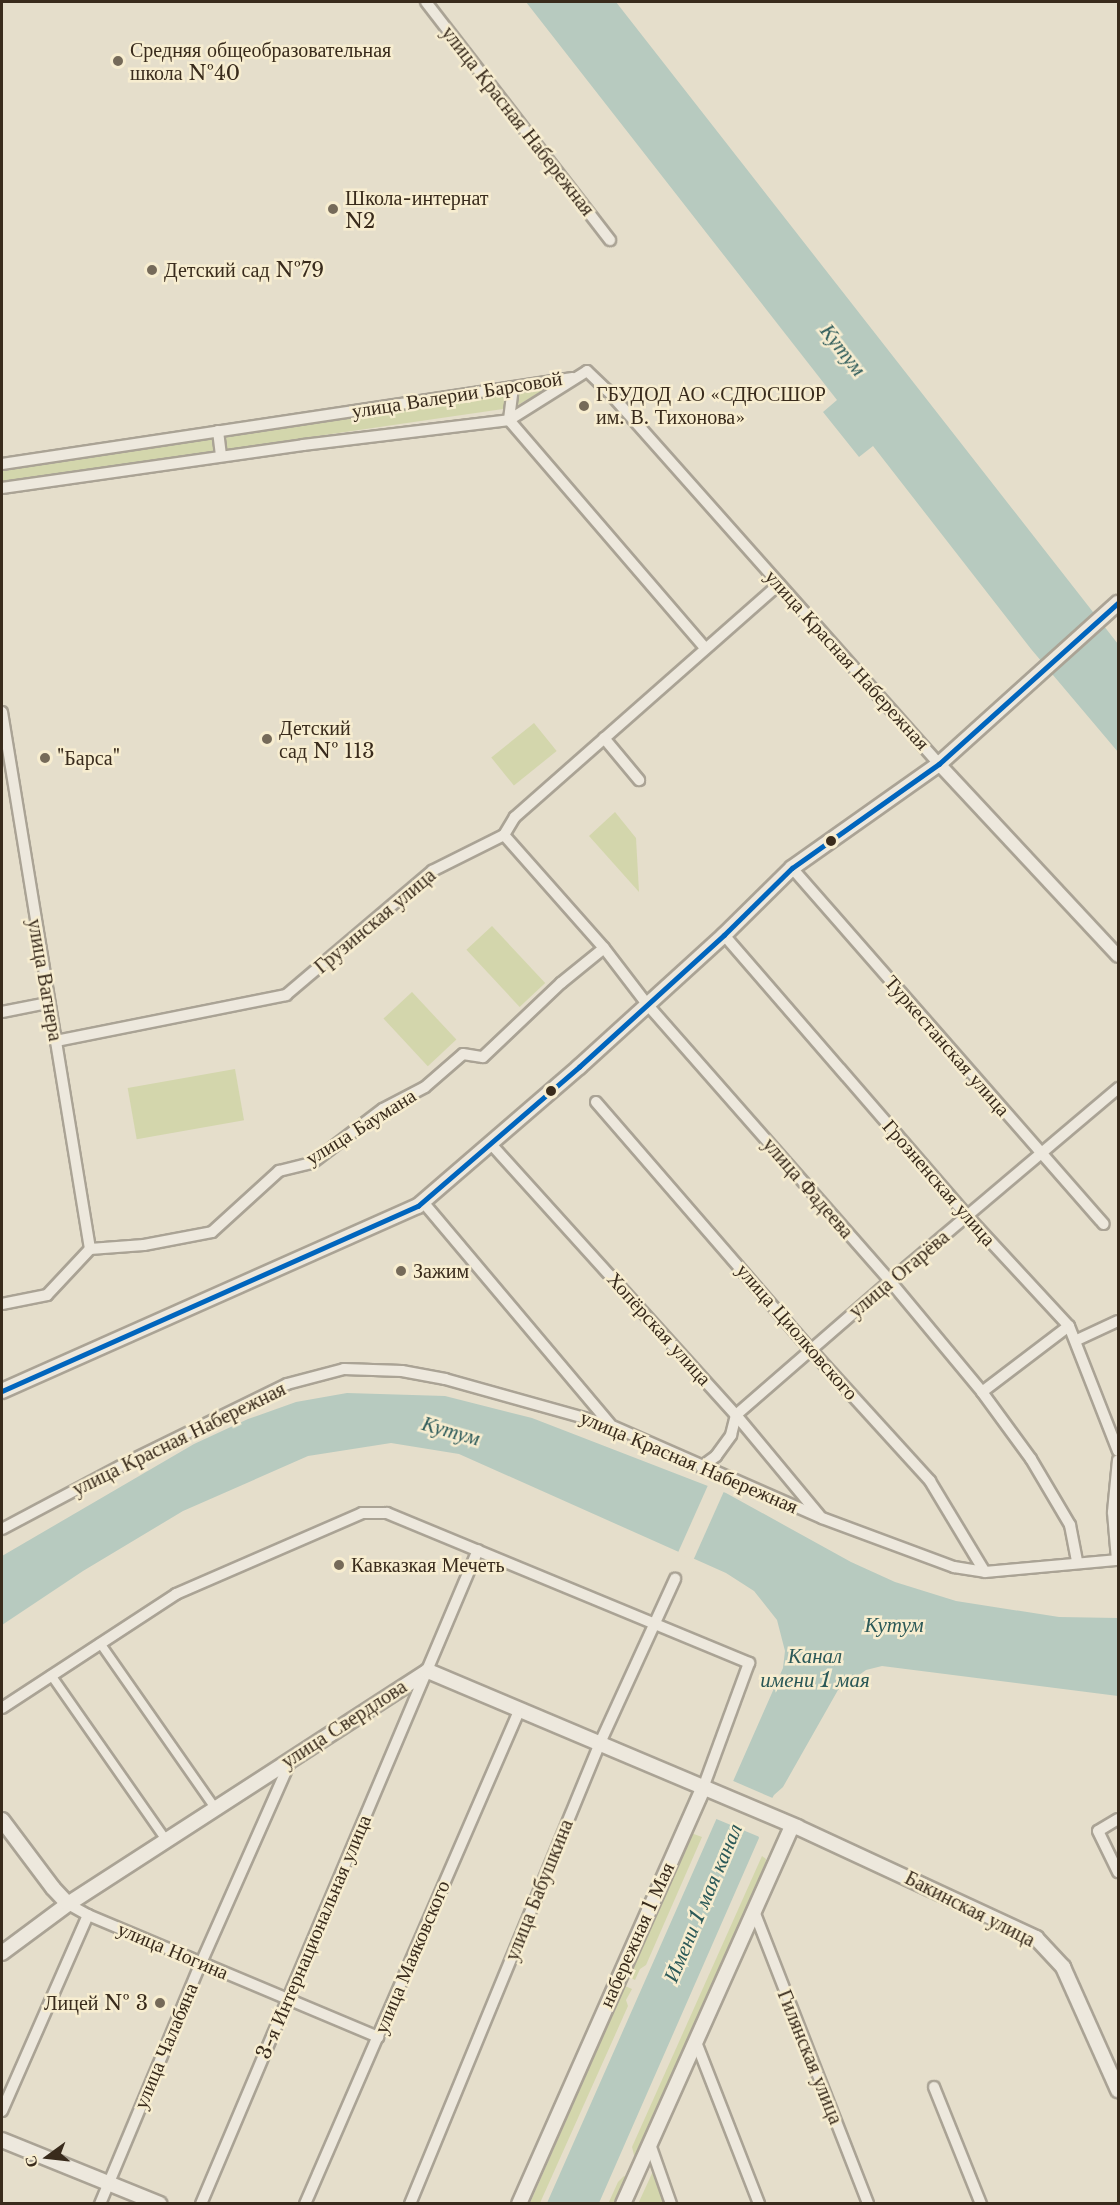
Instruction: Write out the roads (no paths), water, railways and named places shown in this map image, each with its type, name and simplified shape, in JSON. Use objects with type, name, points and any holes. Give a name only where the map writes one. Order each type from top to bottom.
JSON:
[{"type":"main road","points":[[2,1391],[423,1202],[491,1144],[723,935],[792,868],[939,764],[1119,603]]},
{"type":"main road","name":"улица Свердлова","points":[[2,1953],[68,1904],[428,1671],[709,1791]]},
{"type":"main road","name":"Бакинская улица","points":[[709,1791],[893,1870],[1036,1938],[1063,1967],[1119,2090]]},
{"type":"main road","name":"набережная 1 Мая","points":[[519,2204],[709,1791]]},
{"type":"main road","name":"улица Ногина","points":[[2,1820],[53,1888],[68,1904]]},
{"type":"main road","points":[[623,2204],[754,1911],[786,1824]]},
{"type":"main road","points":[[2,2140],[160,2204]]},
{"type":"street","name":"улица Красная Набережная","points":[[426,2],[610,240]]},
{"type":"street","name":"улица Красная Набережная","points":[[576,377],[587,371],[607,390],[939,764],[1119,957]]},
{"type":"street","name":"улица Валерии Барсовой","points":[[2,464],[576,377]]},
{"type":"street","name":"улица Валерии Барсовой","points":[[2,488],[221,456],[509,420],[532,408],[576,377]]},
{"type":"street","points":[[513,387],[509,420],[705,648]]},
{"type":"street","points":[[218,431],[221,456]]},
{"type":"street","name":"Грузинская улица","points":[[56,1041],[286,995],[432,871],[504,835],[515,817],[779,584]]},
{"type":"street","name":"улица Вагнера","points":[[2,712],[90,1249]]},
{"type":"street","points":[[604,738],[639,780]]},
{"type":"street","name":"улица Фадеева","points":[[504,835],[604,948],[646,1003],[890,1281],[982,1392],[1031,1459],[1070,1525],[1077,1562]]},
{"type":"street","name":"Туркестанская улица","points":[[792,868],[1104,1224]]},
{"type":"street","name":"Грозненская улица","points":[[723,935],[967,1216],[1069,1326],[1077,1340],[1119,1451]]},
{"type":"street","name":"улица Баумана","points":[[90,1249],[144,1245],[212,1232],[279,1171],[312,1162],[383,1109],[425,1087],[462,1054],[483,1057],[561,983],[604,948]]},
{"type":"street","points":[[2,1012],[48,1003]]},
{"type":"street","name":"улица Огарёва","points":[[736,1415],[890,1281],[1119,1088]]},
{"type":"street","name":"улица Циолковского","points":[[596,1102],[811,1350],[930,1481],[985,1572]]},
{"type":"street","name":"Хопёрская улица","points":[[491,1144],[736,1415],[822,1518]]},
{"type":"street","points":[[423,1202],[610,1425]]},
{"type":"street","points":[[2,1304],[47,1295],[90,1249]]},
{"type":"street","points":[[1077,1340],[1119,1321]]},
{"type":"street","points":[[982,1392],[1069,1326]]},
{"type":"street","name":"улица Красная Набережная","points":[[2,1528],[287,1384],[344,1369],[402,1371],[445,1379],[610,1425],[701,1467],[822,1518],[954,1567],[985,1572],[1118,1560]]},
{"type":"street","points":[[701,1467],[716,1456],[731,1435],[736,1415]]},
{"type":"street","points":[[1118,1560],[1113,1512],[1119,1460]]},
{"type":"street","points":[[2,1708],[176,1594],[362,1513],[387,1513],[656,1623]]},
{"type":"street","name":"3-я Интернациональная улица","points":[[201,2204],[478,1550]]},
{"type":"street","name":"улица Бабушкина","points":[[410,2204],[599,1745],[675,1579]]},
{"type":"street","name":"набережная 1 Мая","points":[[656,1623],[749,1663],[709,1791]]},
{"type":"street","points":[[100,1643],[214,1808]]},
{"type":"street","points":[[51,1675],[166,1840]]},
{"type":"street","name":"улица Маяковского","points":[[305,2204],[519,1711]]},
{"type":"street","name":"улица Чалабяна","points":[[100,2204],[201,1963],[292,1757]]},
{"type":"street","points":[[1119,1819],[1098,1831],[1119,1872]]},
{"type":"street","name":"улица Ногина","points":[[68,1904],[88,1915],[378,2037]]},
{"type":"street","name":"Гилянская улица","points":[[754,1911],[868,2204]]},
{"type":"street","points":[[2,2110],[88,1915]]},
{"type":"street","points":[[696,2042],[759,2204]]},
{"type":"street","points":[[934,2087],[981,2204]]},
{"type":"street","points":[[650,2144],[671,2204]]},
{"type":"water","name":"Кутум","points":[[526,2],[616,2],[1118,644],[1118,752],[1031,649],[873,446],[859,457],[823,412],[837,400]]},
{"type":"water","name":"Кутум","points":[[347,1393],[445,1396],[532,1418],[726,1493],[851,1562],[895,1582],[956,1601],[1059,1617],[1118,1618],[1118,1696],[882,1666],[866,1670],[838,1690],[783,1787],[774,1795],[756,1826],[759,1838],[599,2203],[547,2203],[783,1668],[785,1651],[777,1620],[754,1591],[726,1573],[459,1454],[391,1443],[308,1456],[183,1511],[83,1571],[2,1625],[2,1556],[194,1444],[248,1419],[296,1402]]},
{"type":"place","name":"Средняя общеобразовательная школа №40","points":[[118,61]]},
{"type":"place","name":"Школа-интернат N2","points":[[333,209]]},
{"type":"place","name":"Детский сад №79","points":[[152,270]]},
{"type":"place","name":"ГБУДОД АО «СДЮСШОР им. В. Тихонова»","points":[[584,406]]},
{"type":"place","name":"Детский сад № 113","points":[[267,739]]},
{"type":"place","name":"\"Барса\"","points":[[45,758]]},
{"type":"place","name":"Зажим","points":[[401,1271]]},
{"type":"place","name":"Кавказкая Мечеть","points":[[339,1565]]},
{"type":"place","name":"Лицей № 3","points":[[160,2003]]},
{"type":"water label","name":"Канал имени 1 мая","points":[[815,1668]]},
{"type":"water label","name":"Имени 1 мая канал","points":[[703,1903]]}]
